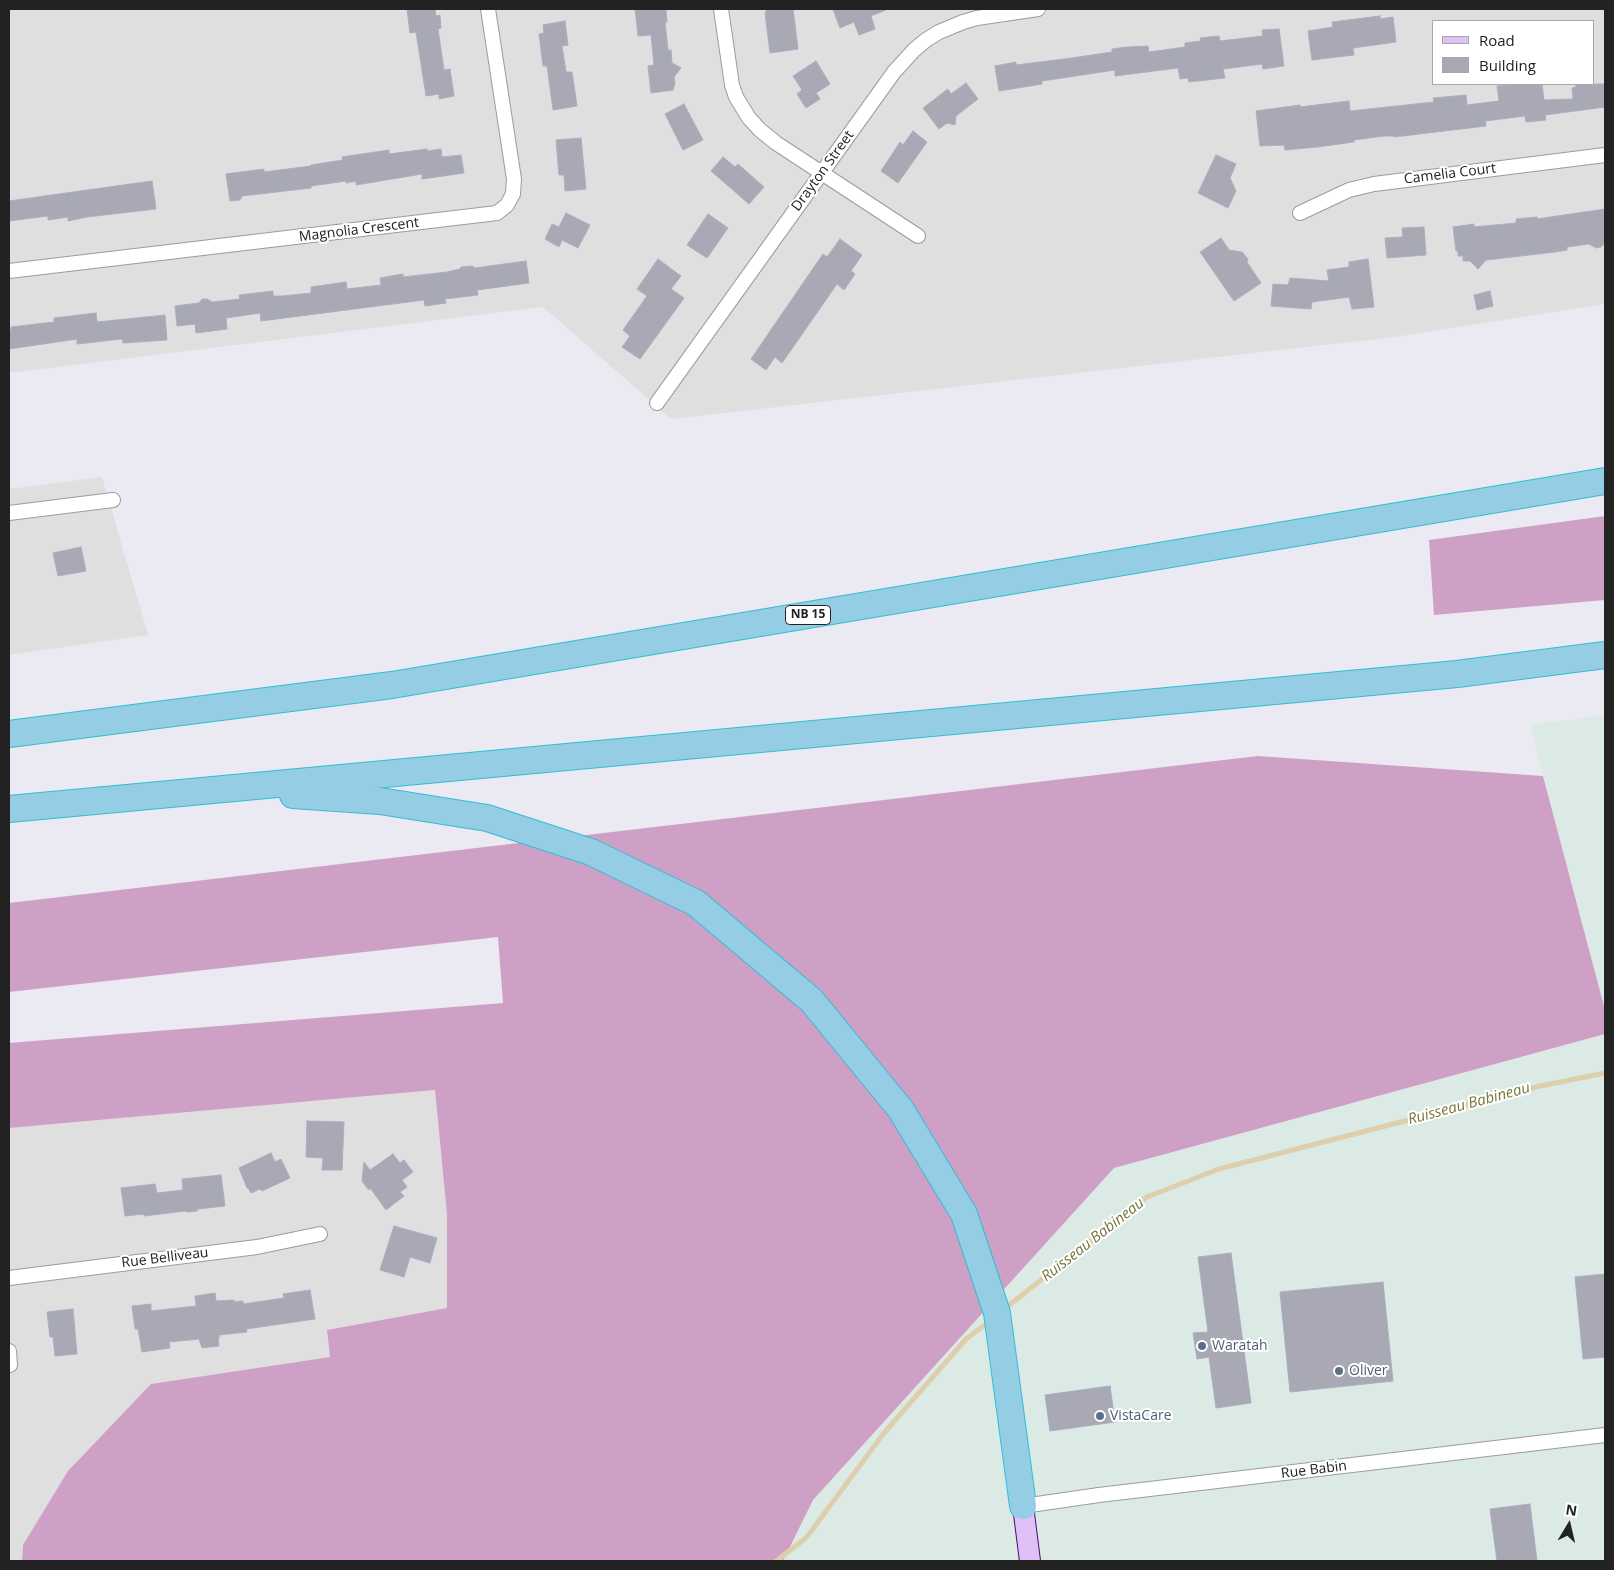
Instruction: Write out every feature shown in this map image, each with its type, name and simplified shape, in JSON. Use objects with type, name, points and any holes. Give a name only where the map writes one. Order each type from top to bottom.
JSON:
[{"type":"highway","name":"NB 15","points":[[9,734],[392,685],[1605,481]]},
{"type":"highway","points":[[9,809],[1457,674],[1605,656]]},
{"type":"highway","points":[[210,790],[380,801],[487,818],[591,852],[696,903],[812,1000],[901,1110],[964,1214],[997,1313],[1023,1506]]},
{"type":"main road","points":[[1023,1506],[1030,1561]]},
{"type":"street","name":"Magnolia Crescent","points":[[9,271],[497,213],[507,206],[513,194],[514,179],[488,9]]},
{"type":"street","points":[[721,9],[732,85],[742,108],[760,130],[776,143],[918,236]]},
{"type":"street","name":"Drayton Street","points":[[657,403],[894,72],[914,50],[939,32],[977,18],[1038,9]]},
{"type":"street","name":"Camelia Court","points":[[1300,213],[1349,190],[1374,184],[1605,155]]},
{"type":"street","points":[[9,513],[113,500]]},
{"type":"street","name":"Rue Belliveau","points":[[9,1278],[257,1247],[320,1234]]},
{"type":"street","points":[[9,1351],[10,1365]]},
{"type":"street","name":"Rue Babin","points":[[1023,1506],[1099,1495],[1605,1435]]},
{"type":"shaded area","points":[[9,9],[1605,9],[1605,304],[1395,337],[671,419],[543,307],[9,373]]},
{"type":"shaded area","points":[[102,477],[148,635],[9,655],[9,489]]},
{"type":"shaded area","points":[[1605,516],[1605,600],[1434,615],[1429,540]]},
{"type":"shaded area","points":[[1605,715],[1605,1010],[1530,725]]},
{"type":"shaded area","points":[[1258,756],[1543,776],[1605,1010],[1605,1034],[1114,1168],[813,1500],[783,1561],[22,1561],[23,1545],[68,1471],[151,1384],[330,1357],[327,1330],[447,1308],[447,1215],[435,1090],[9,1128],[9,1043],[503,1003],[498,937],[9,992],[9,903]]},
{"type":"shaded area","points":[[1605,1034],[1605,1561],[783,1561],[813,1500],[1114,1168]]},
{"type":"shaded area","points":[[435,1090],[447,1215],[447,1308],[327,1330],[330,1357],[151,1384],[23,1545],[22,1561],[9,1561],[9,1128]]},
{"type":"building","points":[[407,9],[435,9],[436,16],[440,15],[441,28],[438,29],[444,70],[450,69],[454,96],[439,99],[439,94],[426,96],[416,32],[410,33]]},
{"type":"building","points":[[635,9],[666,9],[667,22],[665,22],[668,50],[671,50],[672,63],[681,68],[674,77],[673,90],[651,93],[648,66],[654,65],[651,35],[638,36]]},
{"type":"building","points":[[766,9],[793,9],[798,49],[770,53]]},
{"type":"building","points":[[833,9],[886,10],[871,16],[875,29],[859,35],[854,22],[840,28]]},
{"type":"building","points":[[1380,16],[1380,19],[1393,17],[1396,42],[1353,48],[1354,55],[1312,60],[1308,31],[1333,27],[1332,22]]},
{"type":"building","points":[[565,21],[568,45],[562,46],[566,72],[572,72],[577,106],[553,110],[547,66],[543,66],[539,34],[544,33],[543,25]]},
{"type":"building","points":[[1279,29],[1284,66],[1263,69],[1262,64],[1223,69],[1225,78],[1189,82],[1188,78],[1180,79],[1178,68],[1115,76],[1115,70],[1042,81],[1042,84],[999,91],[995,66],[1016,62],[1016,65],[1072,58],[1112,52],[1112,49],[1127,47],[1148,46],[1149,52],[1185,47],[1185,43],[1201,41],[1200,38],[1219,36],[1220,41],[1263,36],[1262,30]]},
{"type":"building","points":[[816,61],[830,84],[816,93],[820,99],[806,108],[797,94],[802,90],[793,76]]},
{"type":"building","points":[[966,83],[978,99],[956,116],[955,125],[947,123],[939,129],[923,108],[948,89],[951,94]]},
{"type":"building","points":[[1605,84],[1605,107],[1545,115],[1546,120],[1526,122],[1525,116],[1485,121],[1486,126],[1394,137],[1384,136],[1317,147],[1285,150],[1284,145],[1260,146],[1256,111],[1349,101],[1350,111],[1434,102],[1433,98],[1466,95],[1467,105],[1499,101],[1497,86],[1542,85],[1544,100],[1573,99],[1572,88],[1576,87],[1575,85]]},
{"type":"building","points":[[684,104],[703,140],[683,150],[665,114]]},
{"type":"building","points":[[913,131],[927,142],[898,183],[881,171],[900,142],[903,145]]},
{"type":"building","points":[[581,138],[586,189],[565,191],[564,175],[559,175],[556,140]]},
{"type":"building","points":[[427,149],[427,151],[441,149],[442,157],[461,155],[464,173],[422,179],[422,174],[356,185],[356,181],[346,183],[346,181],[311,186],[311,188],[242,196],[240,200],[230,201],[226,174],[264,169],[264,172],[311,166],[343,160],[342,157],[389,150],[389,154]]},
{"type":"building","points":[[1216,155],[1236,164],[1230,178],[1236,191],[1228,208],[1198,193]]},
{"type":"building","points":[[723,157],[735,167],[738,164],[764,187],[749,204],[711,171]]},
{"type":"building","points":[[152,181],[156,209],[68,221],[68,217],[48,220],[48,216],[9,221],[9,201]]},
{"type":"building","points":[[1605,209],[1605,243],[1601,247],[1596,248],[1589,244],[1567,247],[1567,250],[1555,252],[1486,260],[1478,269],[1470,261],[1463,261],[1463,256],[1458,256],[1458,251],[1456,251],[1453,227],[1474,224],[1474,227],[1516,223],[1516,219],[1537,217],[1537,219]]},
{"type":"building","points":[[566,213],[590,225],[578,248],[562,240],[559,247],[545,239],[552,224],[559,227]]},
{"type":"building","points":[[708,214],[728,228],[707,258],[687,245]]},
{"type":"building","points":[[1424,227],[1426,255],[1387,258],[1385,238],[1403,237],[1402,228]]},
{"type":"building","points":[[1221,238],[1229,250],[1242,252],[1261,283],[1234,301],[1200,252]]},
{"type":"building","points":[[840,239],[862,255],[851,271],[855,274],[844,290],[837,284],[782,363],[775,357],[766,370],[751,359],[823,254],[827,257]]},
{"type":"building","points":[[658,259],[681,276],[671,289],[684,298],[640,359],[622,347],[630,336],[623,330],[647,296],[637,289]]},
{"type":"building","points":[[1368,259],[1374,307],[1352,309],[1349,297],[1312,302],[1311,309],[1271,306],[1273,284],[1288,285],[1290,278],[1329,281],[1327,270],[1349,267],[1349,262]]},
{"type":"building","points":[[526,261],[529,283],[477,290],[478,295],[445,299],[446,303],[425,306],[424,300],[261,321],[260,313],[226,318],[227,329],[196,333],[195,324],[177,326],[175,306],[199,303],[202,299],[212,302],[240,299],[239,295],[273,291],[273,296],[311,293],[311,287],[346,282],[347,289],[381,285],[380,278],[403,274],[403,277],[447,272],[460,269],[461,267],[472,266],[475,268]]},
{"type":"building","points":[[1490,291],[1493,306],[1477,310],[1474,295]]},
{"type":"building","points":[[96,313],[97,322],[165,315],[167,340],[123,343],[122,339],[77,344],[77,339],[9,349],[9,330],[11,330],[11,327],[54,322],[54,318]]},
{"type":"building","points":[[81,547],[86,571],[58,576],[53,553]]},
{"type":"building","points":[[307,1121],[344,1122],[342,1170],[322,1170],[323,1158],[306,1157]]},
{"type":"building","points":[[271,1153],[275,1162],[281,1159],[290,1178],[262,1191],[260,1189],[251,1193],[239,1168]]},
{"type":"building","points":[[393,1154],[400,1163],[404,1160],[413,1172],[402,1180],[407,1187],[400,1192],[404,1196],[386,1210],[371,1189],[368,1189],[362,1181],[364,1162],[370,1170]]},
{"type":"building","points":[[221,1175],[225,1206],[187,1212],[125,1216],[121,1188],[155,1184],[157,1193],[183,1190],[182,1179]]},
{"type":"building","points":[[394,1226],[437,1238],[430,1263],[410,1257],[404,1277],[380,1270]]},
{"type":"building","points":[[1231,1253],[1251,1403],[1216,1408],[1209,1357],[1197,1359],[1193,1333],[1208,1332],[1198,1257]]},
{"type":"building","points":[[1605,1274],[1605,1357],[1583,1359],[1575,1277]]},
{"type":"building","points":[[1383,1282],[1393,1381],[1290,1392],[1280,1292]]},
{"type":"building","points":[[310,1290],[315,1319],[246,1329],[247,1332],[219,1335],[219,1346],[202,1348],[199,1339],[169,1342],[170,1348],[142,1352],[138,1329],[135,1329],[132,1306],[151,1304],[151,1311],[196,1306],[195,1296],[215,1293],[216,1301],[243,1301],[243,1304],[284,1298],[283,1294]]},
{"type":"building","points":[[73,1309],[77,1354],[55,1356],[53,1337],[50,1337],[47,1312]]},
{"type":"building","points":[[1110,1386],[1115,1422],[1050,1431],[1045,1395]]},
{"type":"building","points":[[1530,1504],[1537,1561],[1497,1561],[1490,1509]]},
{"type":"waterway","name":"Ruisseau Babineau","points":[[1004,1309],[1147,1197],[1219,1169],[1540,1086],[1605,1073]]},
{"type":"waterway","name":"Ruisseau Babineau","points":[[776,1561],[806,1538],[884,1433],[966,1339],[990,1321]]},
{"type":"place","name":"Waratah","points":[[1202,1346]]},
{"type":"place","name":"Oliver","points":[[1339,1371]]},
{"type":"place","name":"VistaCare","points":[[1100,1416]]}]
